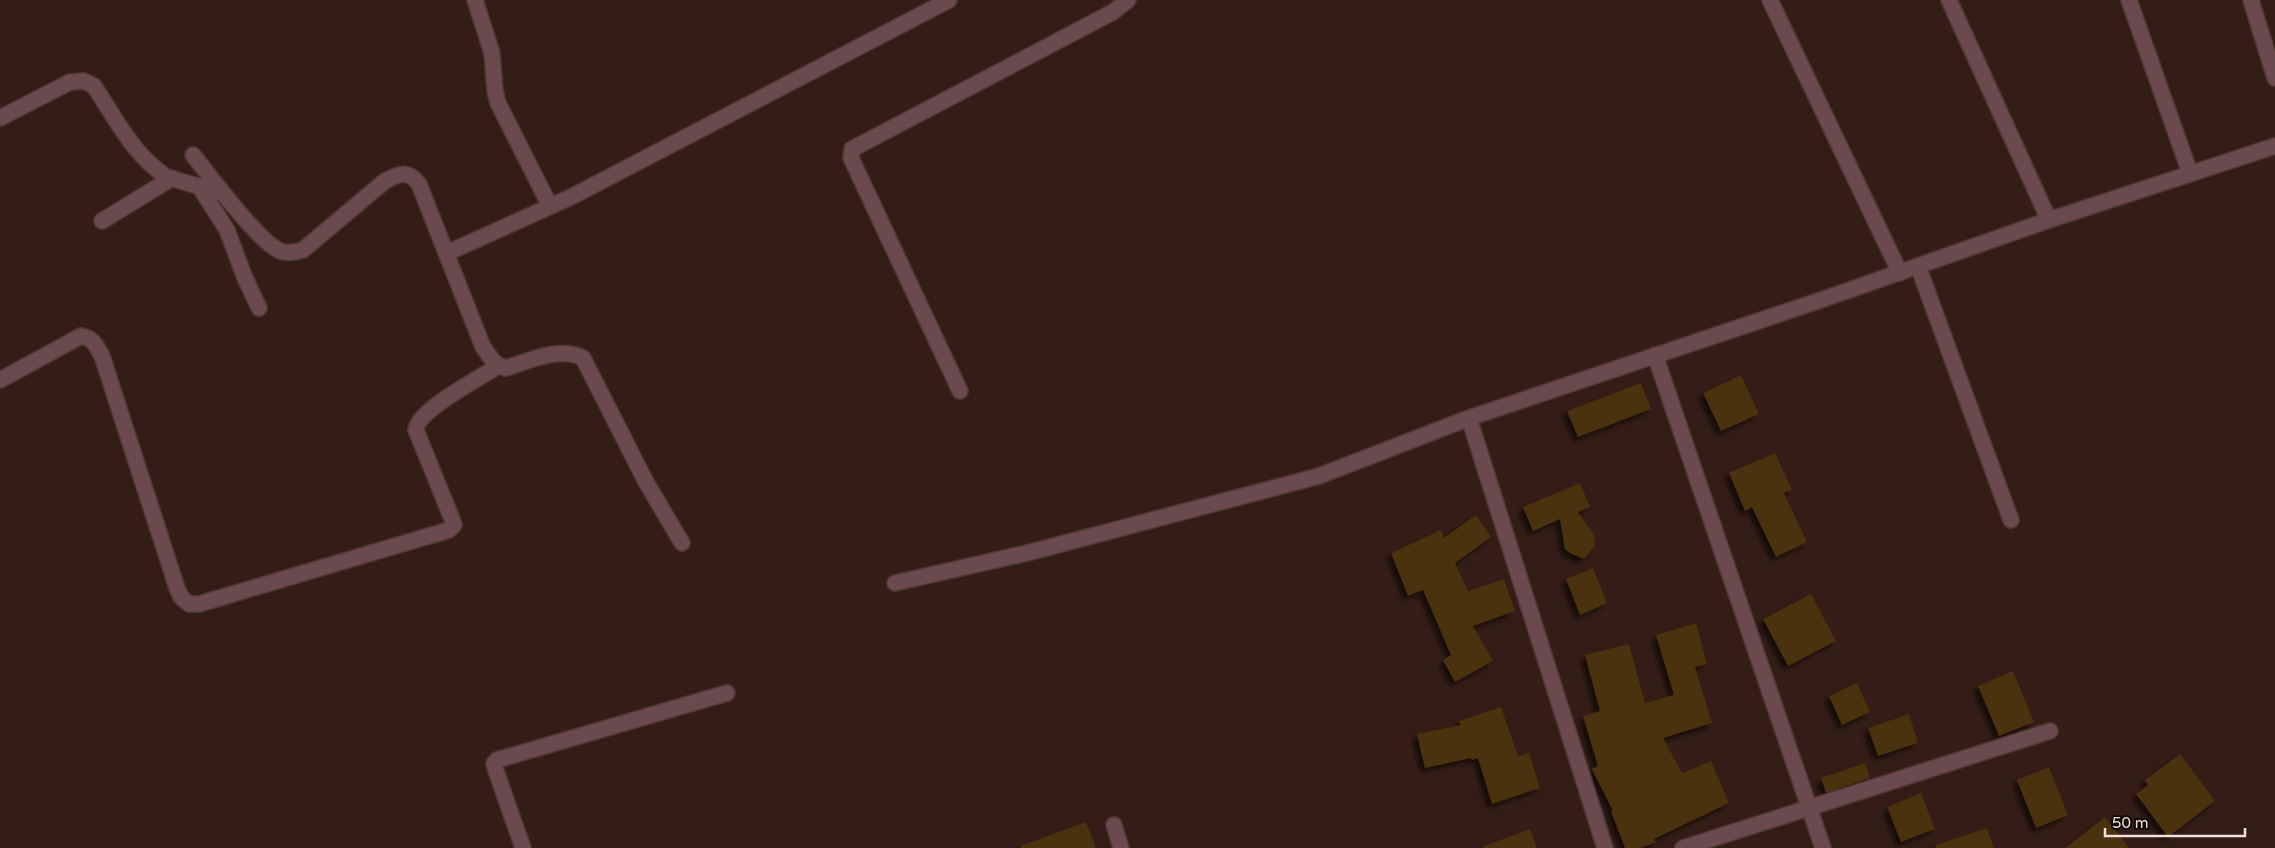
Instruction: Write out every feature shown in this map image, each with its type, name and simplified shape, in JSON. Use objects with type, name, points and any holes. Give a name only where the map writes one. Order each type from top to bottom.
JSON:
[{"type":"street","points":[[475,0],[492,53],[495,91],[498,103],[550,206]]},
{"type":"street","points":[[447,253],[550,206],[948,0]]},
{"type":"street","points":[[960,392],[851,158],[850,152],[852,149],[1113,12],[1128,0]]},
{"type":"street","points":[[1770,0],[1900,273]]},
{"type":"street","points":[[1949,0],[2049,220]]},
{"type":"street","points":[[2129,0],[2190,174]]},
{"type":"street","points":[[2251,0],[2275,78]]},
{"type":"street","points":[[0,118],[70,82],[84,80],[94,86],[135,149],[159,172],[172,178],[224,194]]},
{"type":"street","points":[[895,583],[1027,553],[1319,476],[1469,418],[1900,273],[2049,220],[2275,146]]},
{"type":"street","points":[[193,155],[224,194],[273,247],[282,252],[294,253],[303,250],[385,181],[398,174],[408,173],[419,184],[483,347],[498,366],[506,368],[562,352],[575,354],[583,358],[646,482],[682,543]]},
{"type":"street","points":[[102,221],[172,178]]},
{"type":"street","points":[[199,186],[226,230],[244,278],[259,308]]},
{"type":"street","points":[[1918,266],[2012,520]]},
{"type":"street","points":[[0,380],[81,336],[89,337],[102,356],[181,597],[189,604],[199,604],[449,530],[454,525],[416,426],[423,414],[498,366]]},
{"type":"street","points":[[1656,355],[1824,848]]},
{"type":"street","points":[[1469,418],[1604,848]]},
{"type":"street","points":[[523,848],[495,768],[494,763],[497,760],[727,693]]},
{"type":"street","points":[[1684,848],[1809,806],[2050,731]]},
{"type":"street","points":[[1114,825],[1121,848]]},
{"type":"building","points":[[1741,375],[1759,414],[1721,431],[1703,393]]},
{"type":"building","points":[[1641,383],[1651,409],[1578,437],[1567,411]]},
{"type":"building","points":[[1775,453],[1792,490],[1784,493],[1807,542],[1776,557],[1752,507],[1745,511],[1729,473]]},
{"type":"building","points":[[1580,483],[1590,507],[1578,512],[1595,536],[1594,547],[1584,559],[1565,549],[1560,519],[1533,531],[1523,507]]},
{"type":"building","points":[[1476,515],[1491,537],[1455,563],[1468,591],[1504,579],[1515,611],[1473,626],[1493,661],[1455,682],[1443,660],[1451,655],[1423,590],[1408,596],[1391,553],[1441,530],[1444,538]]},
{"type":"building","points":[[1593,568],[1607,603],[1580,615],[1566,579]]},
{"type":"building","points":[[1811,594],[1836,641],[1788,666],[1763,619]]},
{"type":"building","points":[[1696,623],[1707,664],[1695,667],[1712,723],[1663,738],[1682,773],[1711,761],[1729,803],[1654,839],[1656,842],[1641,848],[1625,848],[1611,811],[1613,811],[1592,769],[1598,766],[1583,716],[1600,711],[1585,655],[1629,644],[1645,703],[1674,695],[1656,635]]},
{"type":"building","points":[[2013,671],[2034,722],[1999,736],[1978,686]]},
{"type":"building","points":[[1857,683],[1870,712],[1842,725],[1829,696]]},
{"type":"building","points":[[1501,707],[1518,756],[1529,753],[1540,788],[1492,804],[1478,758],[1425,768],[1417,734],[1461,725],[1459,721]]},
{"type":"building","points":[[1909,714],[1918,743],[1878,756],[1868,728]]},
{"type":"building","points":[[2180,754],[2215,801],[2168,837],[2136,794],[2148,785],[2145,780]]},
{"type":"building","points":[[1865,763],[1870,778],[1826,793],[1821,778]]},
{"type":"building","points":[[2049,767],[2068,815],[2036,828],[2017,780]]},
{"type":"building","points":[[1921,793],[1935,829],[1901,842],[1887,807]]},
{"type":"building","points":[[2105,817],[2129,848],[2065,848]]},
{"type":"building","points":[[1086,822],[1096,848],[1021,848],[1020,846]]},
{"type":"building","points":[[1987,828],[1994,848],[1936,848],[1936,845]]},
{"type":"building","points":[[1530,829],[1537,848],[1484,848],[1484,846]]}]
